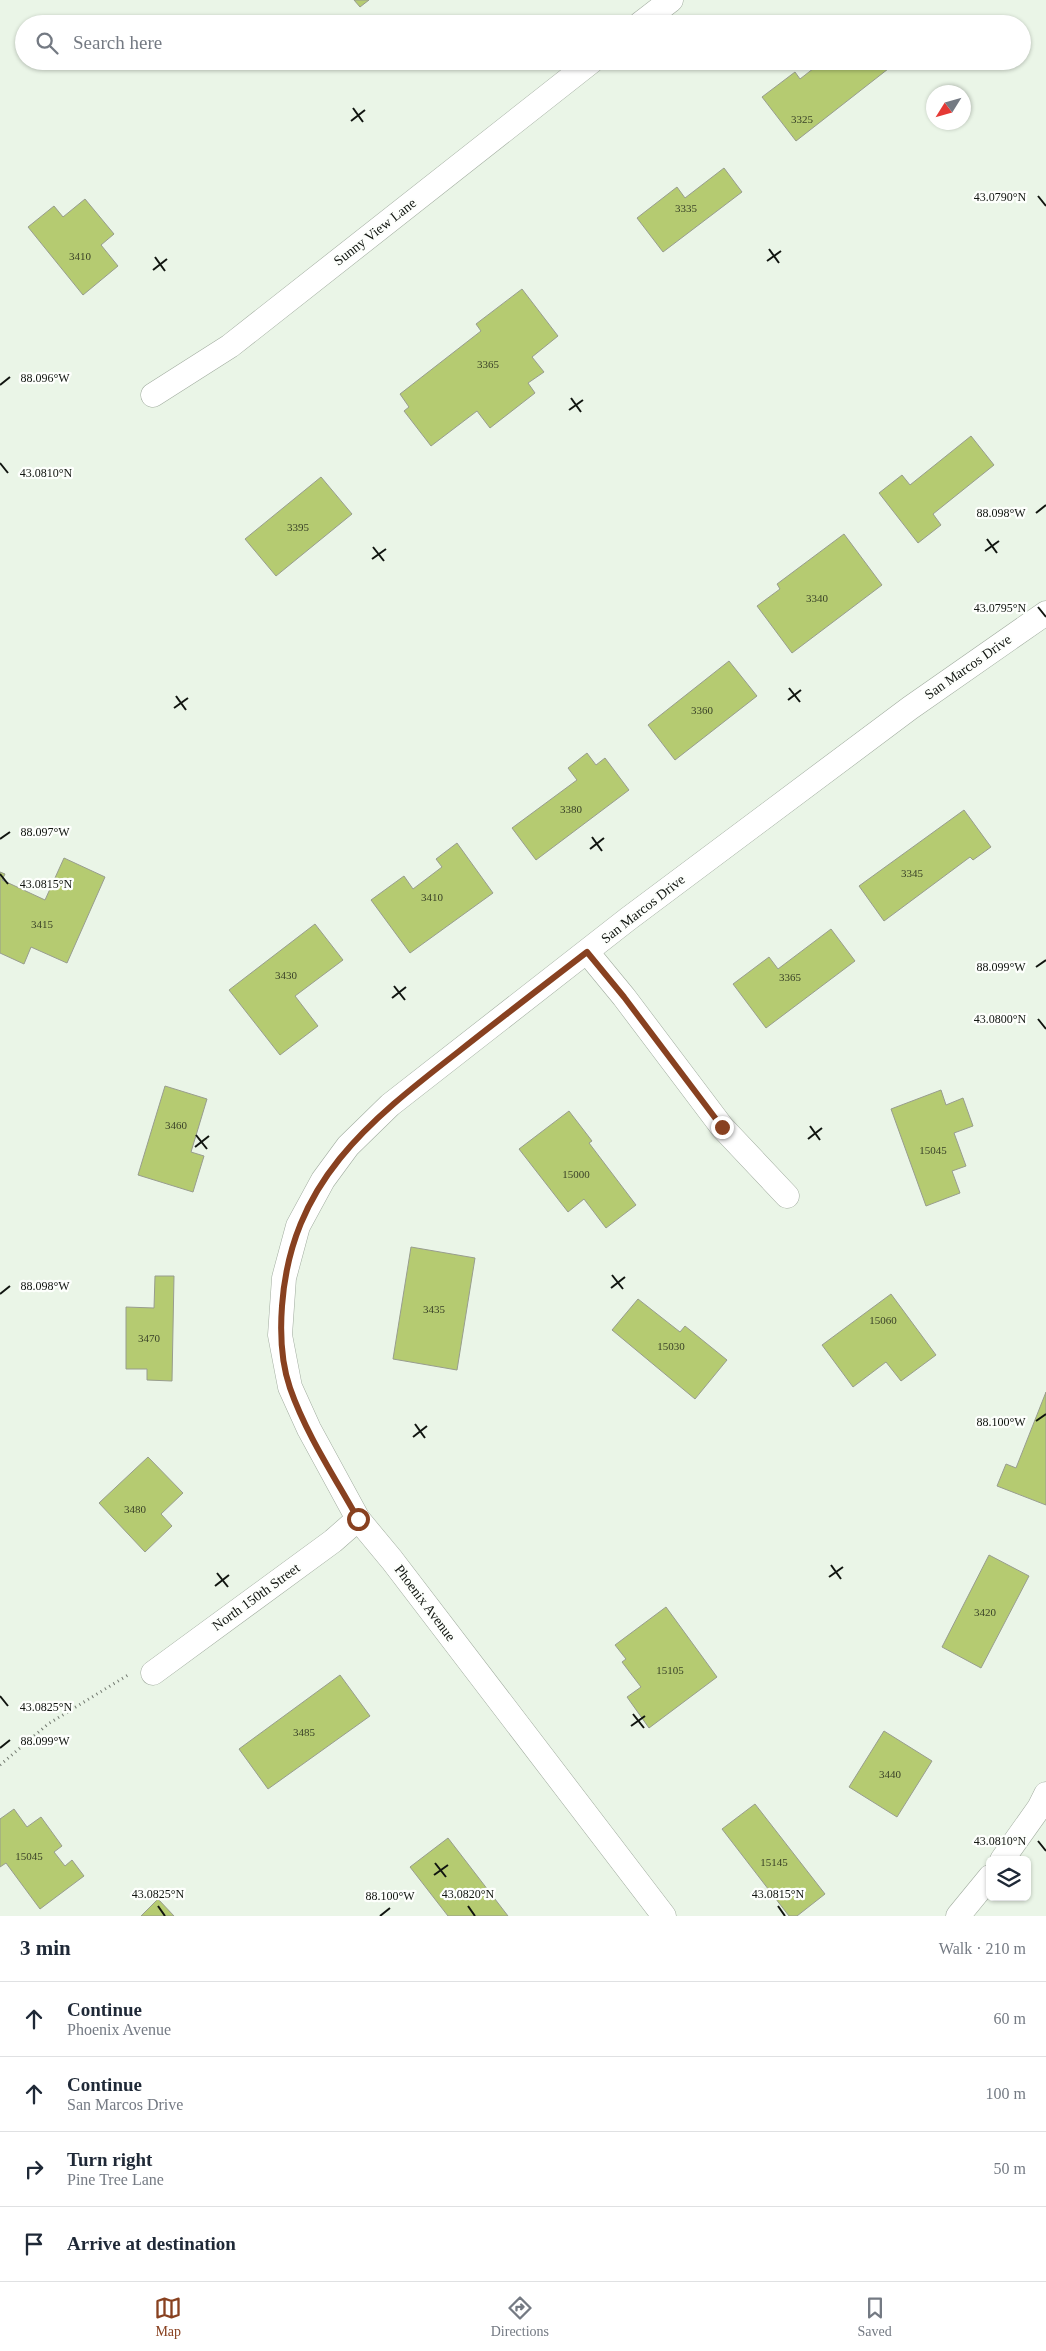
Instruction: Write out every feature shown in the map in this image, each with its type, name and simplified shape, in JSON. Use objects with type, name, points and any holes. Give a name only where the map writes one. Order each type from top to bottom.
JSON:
[{"type":"street","points":[[652,15],[671,0]]},
{"type":"street","name":"Sunny View Lane","points":[[153,395],[230,346],[581,70]]},
{"type":"street","name":"San Marcos Drive","points":[[291,1252],[298,1226],[323,1180],[348,1146],[390,1105],[628,919],[910,708],[1046,613]]},
{"type":"street","points":[[587,952],[624,997],[722,1127],[787,1196]]},
{"type":"street","name":"Phoenix Avenue","points":[[291,1252],[284,1278],[280,1334],[290,1387],[308,1429],[358,1519],[398,1568],[664,1916]]},
{"type":"street","name":"North 150th Street","points":[[153,1673],[333,1541],[358,1519]]},
{"type":"street","points":[[1005,1856],[1044,1804]]},
{"type":"street","points":[[958,1916],[986,1882]]},
{"type":"path","points":[[0,1765],[48,1724],[116,1680],[140,1669],[153,1673]]},
{"type":"building","points":[[354,0],[369,0],[360,7]]},
{"type":"building","points":[[812,70],[887,70],[796,141],[762,97],[795,72],[800,79]]},
{"type":"building","points":[[724,168],[742,192],[663,252],[637,218],[677,187],[685,198]]},
{"type":"building","points":[[85,199],[114,234],[101,245],[118,266],[83,295],[28,227],[54,206],[63,217]]},
{"type":"building","points":[[522,289],[558,336],[532,357],[544,372],[528,383],[535,393],[490,428],[477,411],[431,446],[404,411],[409,407],[400,394],[481,331],[476,324]]},
{"type":"building","points":[[971,436],[994,465],[933,514],[941,525],[918,543],[879,493],[902,475],[910,485]]},
{"type":"building","points":[[321,477],[352,514],[276,576],[245,539]]},
{"type":"building","points":[[844,534],[882,585],[792,653],[757,606],[780,589],[777,584]]},
{"type":"building","points":[[729,661],[757,696],[675,760],[648,725]]},
{"type":"building","points":[[587,753],[596,765],[605,758],[629,790],[536,860],[512,828],[577,780],[568,768]]},
{"type":"building","points":[[964,810],[991,847],[973,860],[970,857],[884,921],[859,886]]},
{"type":"building","points":[[457,843],[493,893],[410,953],[371,900],[404,876],[413,889],[442,867],[436,859]]},
{"type":"building","points":[[64,858],[105,877],[67,963],[31,947],[24,964],[0,953],[0,872],[5,874],[2,880],[45,900]]},
{"type":"building","points":[[315,924],[343,960],[295,996],[318,1026],[280,1055],[229,990]]},
{"type":"building","points":[[831,929],[855,961],[766,1028],[733,984],[769,957],[778,969]]},
{"type":"building","points":[[165,1086],[207,1099],[191,1152],[204,1156],[193,1192],[138,1175]]},
{"type":"building","points":[[941,1090],[946,1105],[963,1098],[973,1126],[954,1133],[966,1166],[952,1171],[960,1193],[926,1206],[891,1109]]},
{"type":"building","points":[[569,1111],[592,1141],[589,1143],[636,1205],[606,1228],[584,1199],[568,1212],[519,1149]]},
{"type":"building","points":[[411,1247],[475,1258],[457,1370],[393,1359]]},
{"type":"building","points":[[155,1276],[174,1276],[172,1381],[147,1380],[147,1369],[126,1369],[126,1307],[154,1308]]},
{"type":"building","points":[[891,1294],[936,1355],[901,1381],[886,1362],[853,1387],[822,1345]]},
{"type":"building","points":[[638,1299],[680,1332],[685,1326],[727,1360],[695,1399],[612,1330]]},
{"type":"building","points":[[1046,1392],[1046,1505],[997,1486],[1006,1464],[1016,1468]]},
{"type":"building","points":[[148,1457],[183,1493],[161,1514],[172,1526],[145,1552],[99,1503]]},
{"type":"building","points":[[989,1555],[1029,1576],[981,1668],[942,1647]]},
{"type":"building","points":[[666,1607],[717,1677],[649,1728],[627,1697],[641,1687],[622,1662],[626,1659],[615,1645]]},
{"type":"building","points":[[340,1675],[370,1716],[268,1789],[239,1749]]},
{"type":"building","points":[[884,1731],[932,1761],[897,1817],[849,1787]]},
{"type":"building","points":[[755,1804],[825,1894],[797,1916],[789,1916],[722,1829]]},
{"type":"building","points":[[14,1809],[27,1827],[41,1817],[62,1846],[54,1852],[65,1866],[72,1860],[84,1876],[40,1909],[6,1863],[0,1867],[0,1819]]},
{"type":"building","points":[[448,1838],[508,1916],[448,1916],[410,1867]]},
{"type":"building","points":[[158,1899],[174,1916],[141,1916]]},
{"type":"route","points":[[358,1519],[308,1429],[290,1387],[280,1334],[284,1278],[298,1226],[323,1180],[348,1146],[390,1105],[587,952],[624,997],[722,1127]]}]
